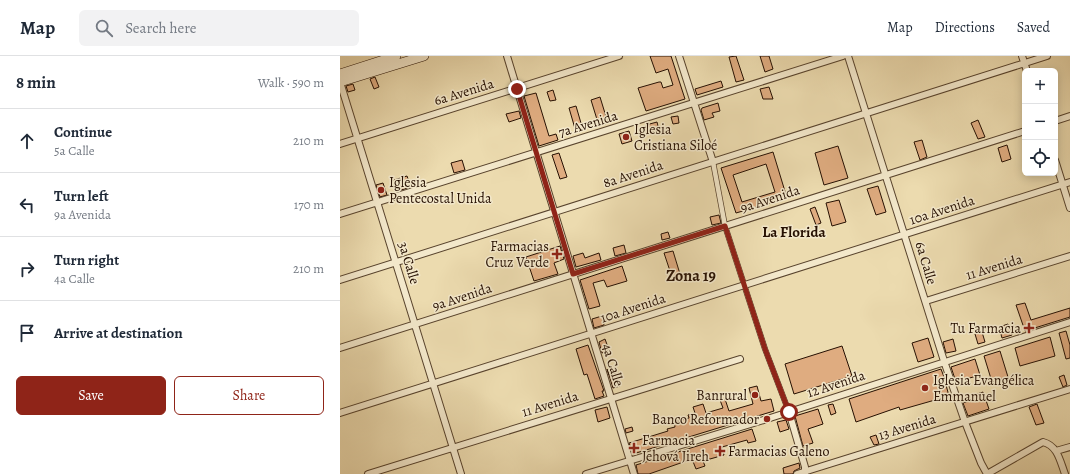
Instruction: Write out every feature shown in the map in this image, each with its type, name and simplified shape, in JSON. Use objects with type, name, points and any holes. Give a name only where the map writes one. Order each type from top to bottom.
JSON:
[{"type":"main road","points":[[340,74],[396,56]]},
{"type":"main road","points":[[340,82],[424,56]]},
{"type":"street","name":"4a Calle","points":[[507,56],[634,474]]},
{"type":"street","name":"6a Avenida","points":[[340,144],[619,56]]},
{"type":"street","points":[[679,56],[713,162],[725,226],[765,349],[789,412],[807,471]]},
{"type":"street","name":"7a Avenida","points":[[340,214],[843,56]]},
{"type":"street","name":"6a Calle","points":[[848,56],[944,361],[965,422],[981,463],[987,474]]},
{"type":"street","points":[[1022,56],[1026,68]]},
{"type":"street","name":"8a Avenida","points":[[340,280],[1047,56]]},
{"type":"street","name":"3a Calle","points":[[340,82],[461,474]]},
{"type":"street","points":[[1058,120],[1070,116]]},
{"type":"street","name":"9a Avenida","points":[[340,348],[1022,132]]},
{"type":"street","points":[[1058,169],[1070,208]]},
{"type":"street","name":"10a Avenida","points":[[340,413],[1070,182]]},
{"type":"street","name":"11 Avenida","points":[[926,301],[1070,256]]},
{"type":"street","name":"12 Avenida","points":[[586,474],[789,412],[944,361],[1070,322]]},
{"type":"street","name":"11 Avenida","points":[[368,474],[740,359]]},
{"type":"street","name":"13 Avenida","points":[[797,474],[1070,389]]},
{"type":"street","points":[[987,474],[1038,443],[1047,443],[1056,451],[1065,474]]},
{"type":"street","points":[[1056,451],[1070,447]]},
{"type":"building","points":[[650,56],[671,56],[685,99],[646,111],[638,88],[659,82],[661,82],[663,88],[673,85],[668,69],[656,73]]},
{"type":"building","points":[[736,56],[744,80],[736,82],[729,57]]},
{"type":"building","points":[[760,56],[769,56],[773,69],[765,72]]},
{"type":"building","points":[[375,77],[379,87],[374,89],[370,79]]},
{"type":"building","points":[[721,81],[723,87],[697,95],[695,89]]},
{"type":"building","points":[[353,84],[355,90],[348,92],[346,86]]},
{"type":"building","points":[[769,87],[773,99],[763,99],[760,89]]},
{"type":"building","points":[[553,90],[556,100],[550,101],[547,92]]},
{"type":"building","points":[[536,93],[549,136],[556,134],[558,140],[539,146],[524,96]]},
{"type":"building","points":[[600,97],[608,123],[599,126],[591,100]]},
{"type":"building","points":[[718,103],[720,111],[712,113],[714,117],[704,120],[701,110],[702,108]]},
{"type":"building","points":[[576,106],[583,130],[576,132],[569,108]]},
{"type":"building","points":[[519,111],[521,118],[509,122],[506,114]]},
{"type":"building","points":[[678,116],[679,123],[673,124],[671,117]]},
{"type":"building","points":[[978,120],[985,137],[978,139],[971,123]]},
{"type":"building","points":[[657,122],[659,130],[648,133],[646,125]]},
{"type":"building","name":"Iglesia Cristiana Siloé","points":[[629,131],[632,141],[622,144],[619,134]]},
{"type":"building","points":[[922,140],[927,157],[920,160],[914,142]]},
{"type":"building","points":[[1007,145],[1011,159],[1002,162],[998,148]]},
{"type":"building","points":[[838,146],[848,178],[824,185],[815,153]]},
{"type":"building","points":[[773,152],[787,198],[736,213],[721,168]],"holes":[[[766,164],[775,192],[742,202],[733,175]]]},
{"type":"building","points":[[559,153],[567,177],[560,179],[552,155]]},
{"type":"building","points":[[462,160],[465,170],[454,173],[451,163]]},
{"type":"building","points":[[407,176],[411,187],[398,191],[394,180]]},
{"type":"building","name":"Iglesia Pentecostal Unida","points":[[383,183],[387,195],[380,197],[376,185]]},
{"type":"building","points":[[878,186],[886,212],[876,215],[867,189]]},
{"type":"building","points":[[410,197],[410,200],[400,203],[399,200]]},
{"type":"building","points":[[839,200],[846,222],[832,226],[826,203]]},
{"type":"building","points":[[815,207],[821,223],[816,225],[810,209]]},
{"type":"building","points":[[719,215],[721,223],[712,225],[710,217]]},
{"type":"building","points":[[668,232],[670,238],[662,240],[661,234]]},
{"type":"building","points":[[624,245],[626,253],[615,256],[613,248]]},
{"type":"building","points":[[560,246],[564,259],[554,263],[558,274],[534,281],[526,257]]},
{"type":"building","points":[[673,251],[680,274],[672,277],[664,253]]},
{"type":"building","points":[[583,253],[585,258],[599,253],[601,260],[576,267],[573,256]]},
{"type":"building","points":[[622,266],[627,281],[607,287],[604,280],[593,283],[600,306],[589,309],[580,280]]},
{"type":"building","points":[[1025,303],[1031,320],[1070,308],[1070,317],[1025,331],[1016,305]]},
{"type":"building","points":[[602,316],[604,325],[594,328],[592,319]]},
{"type":"building","points":[[1008,324],[1012,335],[1002,338],[999,327]]},
{"type":"building","points":[[1066,331],[1070,345],[1070,358],[1066,359],[1059,333]]},
{"type":"building","points":[[982,332],[985,342],[978,344],[975,334]]},
{"type":"building","points":[[1050,337],[1055,356],[1020,366],[1015,348]]},
{"type":"building","points":[[928,338],[934,357],[918,362],[912,343]]},
{"type":"building","points":[[605,339],[609,350],[602,353],[599,342]]},
{"type":"building","points":[[953,339],[956,351],[946,353],[943,342]]},
{"type":"building","points":[[588,345],[604,391],[602,391],[604,396],[595,399],[587,374],[584,375],[576,349]]},
{"type":"building","points":[[842,346],[852,376],[794,394],[785,364]]},
{"type":"building","points":[[1000,351],[1008,377],[992,382],[984,356]]},
{"type":"building","points":[[975,359],[980,375],[956,382],[951,367]]},
{"type":"building","points":[[607,369],[609,375],[616,373],[620,386],[613,388]]},
{"type":"building","points":[[941,369],[947,385],[949,396],[900,410],[899,407],[856,422],[849,399]]},
{"type":"building","points":[[1064,375],[1067,385],[1063,387],[1059,377]]},
{"type":"building","points":[[757,386],[761,401],[771,399],[774,411],[633,454],[629,443],[668,431],[667,429],[675,427],[674,422],[689,418],[688,415],[695,413],[693,407],[703,404],[706,413],[723,408],[720,400],[725,399],[729,411],[753,404],[749,388]]},
{"type":"building","points":[[983,392],[989,409],[968,416],[963,403],[978,398],[977,394]]},
{"type":"building","points":[[833,404],[836,413],[831,415],[828,405]]},
{"type":"building","points":[[1037,404],[1044,423],[1036,425],[1029,407]]},
{"type":"building","points":[[607,407],[610,418],[598,422],[595,410]]},
{"type":"building","points":[[818,409],[823,424],[808,429],[813,443],[803,446],[795,416]]},
{"type":"building","points":[[786,420],[789,429],[780,432],[777,422]]},
{"type":"building","points":[[632,427],[633,431],[626,433],[625,429]]},
{"type":"building","points":[[752,429],[756,441],[748,443],[747,440],[722,447],[724,455],[703,461],[705,466],[696,469],[692,459],[649,474],[638,474],[636,465]]},
{"type":"building","points":[[876,435],[879,444],[874,445],[870,437]]},
{"type":"building","points":[[799,463],[800,468],[794,471],[793,474],[784,474],[783,468]]},
{"type":"place","name":"Iglesia Cristiana Siloé","points":[[626,137]]},
{"type":"place","name":"Iglesia Pentecostal Unida","points":[[381,190]]},
{"type":"place","name":"Farmacias Cruz Verde","points":[[557,254]]},
{"type":"place","name":"Tu Farmacia","points":[[1029,328]]},
{"type":"place","name":"Iglesia Evangélica Emmanuel","points":[[925,388]]},
{"type":"place","name":"Banrural","points":[[755,395]]},
{"type":"place","name":"Banco Reformador","points":[[767,419]]},
{"type":"place","name":"Farmacia Jehová Jireh","points":[[634,448]]},
{"type":"place","name":"Farmacias Galeno","points":[[720,451]]},
{"type":"district","name":"La Florida","points":[[794,232]]},
{"type":"district","name":"Zona 19","points":[[691,276]]},
{"type":"route","points":[[517,89],[573,274],[725,226],[765,349],[789,412]]}]
